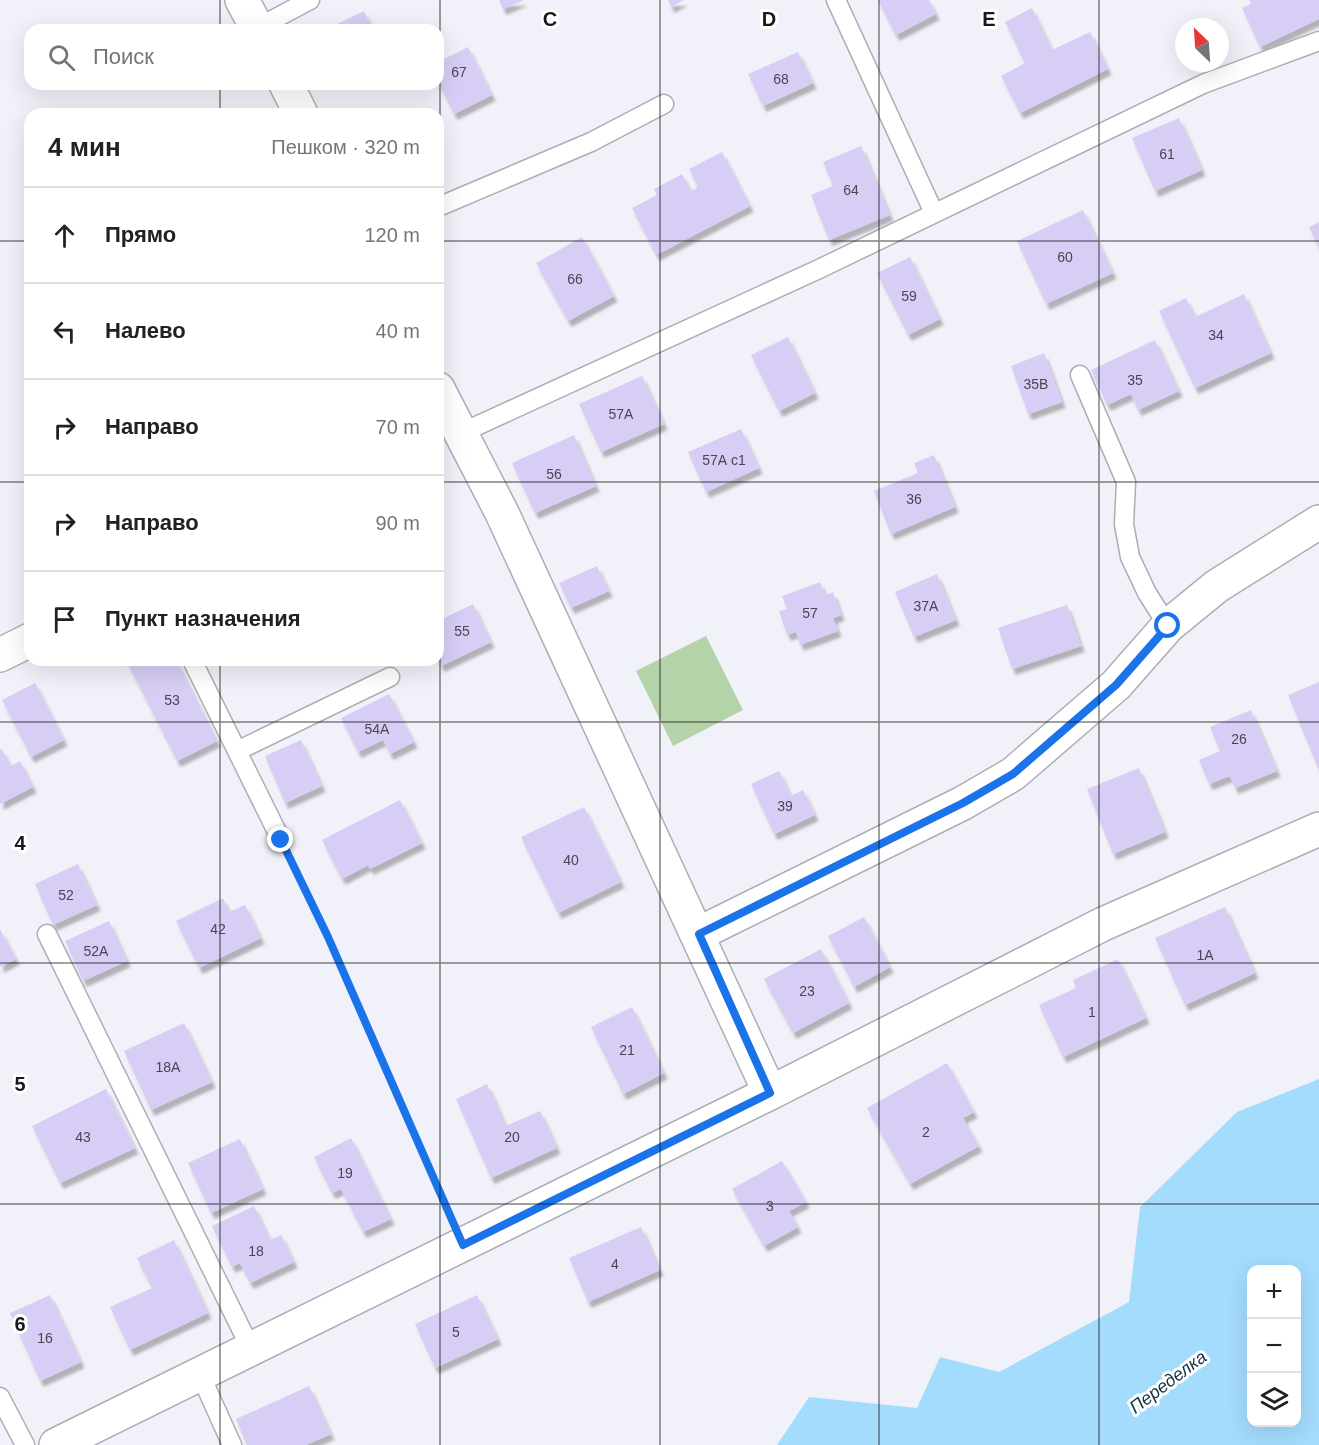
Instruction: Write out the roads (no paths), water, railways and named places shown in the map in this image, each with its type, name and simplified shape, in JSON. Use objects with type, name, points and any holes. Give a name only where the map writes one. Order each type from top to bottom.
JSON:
[{"type":"street","points":[[289,90],[298,108]]},
{"type":"street","points":[[444,417],[449,439],[502,513],[699,934],[770,1093]]},
{"type":"street","points":[[699,934],[963,803],[1013,774],[1116,685],[1168,626],[1217,586],[1319,522]]},
{"type":"street","points":[[0,655],[24,643]]},
{"type":"street","points":[[56,1445],[770,1093],[1103,924],[1319,829]]},
{"type":"lane","points":[[252,19],[310,0]]},
{"type":"lane","points":[[836,0],[934,213]]},
{"type":"lane","points":[[449,439],[934,213],[1203,84],[1319,41]]},
{"type":"lane","points":[[444,204],[591,142],[664,104]]},
{"type":"lane","points":[[1080,375],[1126,482],[1124,524],[1130,556],[1147,593],[1168,626]]},
{"type":"lane","points":[[195,666],[281,840]]},
{"type":"lane","points":[[237,751],[390,677]]},
{"type":"lane","points":[[47,934],[251,1349]]},
{"type":"lane","points":[[200,1374],[232,1445]]},
{"type":"lane","points":[[0,1397],[26,1445]]},
{"type":"water","name":"Переделка","points":[[1319,1079],[1319,1445],[777,1445],[809,1397],[917,1408],[940,1357],[999,1372],[1129,1302],[1140,1207],[1237,1112]]}]
